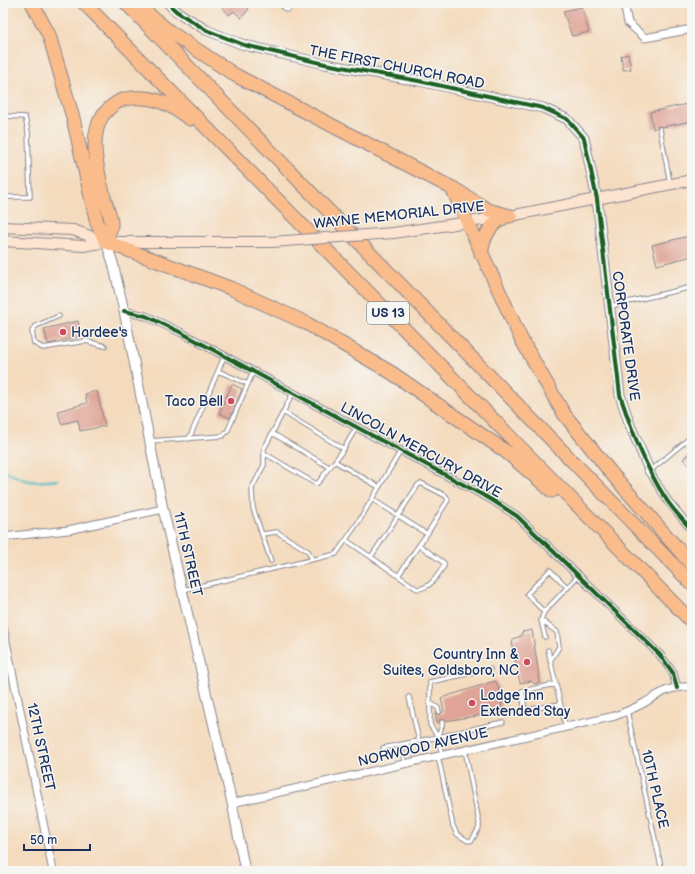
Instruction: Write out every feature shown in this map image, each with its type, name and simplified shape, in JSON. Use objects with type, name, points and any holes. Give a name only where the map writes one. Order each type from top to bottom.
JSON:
[{"type":"highway","points":[[32,3],[49,35],[73,118],[97,223],[106,242],[230,288],[306,323],[392,373],[505,450],[623,552]]},
{"type":"highway","name":"US 13","points":[[84,3],[692,622]]},
{"type":"highway","name":"US 13","points":[[126,3],[692,584]]},
{"type":"highway","points":[[136,3],[170,32],[235,75],[452,188],[488,210],[508,216]]},
{"type":"highway","points":[[106,242],[112,224],[101,185],[95,135],[100,120],[109,108],[127,99],[138,97],[155,98],[188,118],[235,158]]},
{"type":"highway","points":[[452,188],[521,339],[564,414],[612,474],[692,565]]},
{"type":"highway","points":[[481,254],[483,241],[487,231],[497,220],[508,216]]},
{"type":"main road","name":"WAYNE MEMORIAL DRIVE","points":[[3,241],[83,246],[106,242],[272,242],[392,233],[508,216],[692,180]]},
{"type":"main road","name":"WAYNE MEMORIAL DRIVE","points":[[3,227],[73,230],[106,242]]},
{"type":"street","name":"THE FIRST CHURCH ROAD","points":[[168,3],[206,30],[244,45],[325,64],[544,108],[567,119],[584,138],[597,199]]},
{"type":"street","points":[[624,3],[628,23],[645,38],[692,29]]},
{"type":"street","name":"CORPORATE DRIVE","points":[[597,199],[611,306],[620,395],[630,425],[650,472],[667,500],[692,530]]},
{"type":"street","name":"11TH STREET","points":[[106,242],[113,263],[124,311],[163,509],[232,803],[245,871]]},
{"type":"street","name":"LINCOLN MERCURY DRIVE","points":[[124,311],[146,316],[254,372],[518,516],[660,655],[673,673],[677,688]]},
{"type":"street","points":[[3,537],[68,530],[163,509]]},
{"type":"street","name":"12TH STREET","points":[[3,627],[53,871]]},
{"type":"street","name":"NORWOOD AVENUE","points":[[232,803],[615,716],[644,703],[661,691],[688,687]]},
{"type":"lane","points":[[3,116],[25,117],[28,132],[30,197],[3,197]]},
{"type":"lane","points":[[660,129],[671,184]]},
{"type":"lane","points":[[611,306],[692,287]]},
{"type":"lane","points":[[59,316],[36,326],[32,331],[34,343],[43,348],[86,341],[104,346]]},
{"type":"lane","points":[[189,438],[224,357]]},
{"type":"lane","points":[[218,371],[248,384]]},
{"type":"lane","points":[[150,441],[223,436],[228,430],[254,372]]},
{"type":"lane","points":[[271,561],[253,508],[252,488],[264,465],[264,449],[293,393]]},
{"type":"lane","points":[[283,412],[344,448]]},
{"type":"lane","points":[[264,453],[316,484],[320,482],[329,467],[336,462],[356,428]]},
{"type":"lane","points":[[272,433],[329,467]]},
{"type":"lane","points":[[650,472],[692,436]]},
{"type":"lane","points":[[182,590],[336,554],[372,499],[400,452]]},
{"type":"lane","points":[[336,462],[378,487]]},
{"type":"lane","points":[[371,557],[418,485],[421,483],[446,496],[448,500],[420,545],[398,576]]},
{"type":"lane","points":[[372,499],[427,534]]},
{"type":"lane","points":[[262,534],[277,532],[308,551],[312,559]]},
{"type":"lane","points":[[346,540],[417,589],[425,589],[444,566],[444,563],[420,545]]},
{"type":"lane","points":[[544,612],[527,594],[550,570],[568,588]]},
{"type":"lane","points":[[545,637],[541,620],[544,612],[579,576]]},
{"type":"lane","points":[[541,620],[557,632],[559,647],[550,660]]},
{"type":"lane","points":[[548,650],[566,728]]},
{"type":"lane","points":[[438,737],[430,725],[430,682],[490,669]]},
{"type":"lane","points":[[556,684],[522,691],[525,710],[560,704]]},
{"type":"lane","points":[[409,697],[419,741]]},
{"type":"lane","points":[[429,702],[438,708],[439,712]]},
{"type":"lane","name":"10TH PLACE","points":[[627,711],[662,871]]},
{"type":"lane","points":[[442,722],[438,737],[440,756],[453,826],[457,834],[468,841],[472,840],[479,828],[479,822],[465,750]]},
{"type":"lane","points":[[383,748],[503,722]]},
{"type":"lane","points":[[402,744],[404,764]]},
{"type":"building","points":[[226,3],[243,3],[249,9],[241,18],[234,11],[229,15],[222,7]]},
{"type":"building","points":[[582,7],[589,32],[572,36],[563,11]]},
{"type":"building","points":[[628,54],[631,69],[623,70],[621,56]]},
{"type":"building","points":[[692,103],[692,121],[662,127],[659,126],[653,129],[650,112]]},
{"type":"building","points":[[689,236],[692,256],[657,265],[652,245]]},
{"type":"building","name":"Hardee's","points":[[78,321],[81,336],[48,344],[44,329]]},
{"type":"building","name":"Taco Bell","points":[[232,384],[242,389],[230,418],[219,413]]},
{"type":"building","points":[[97,391],[105,426],[80,431],[78,420],[61,424],[58,411],[87,403],[85,394]]},
{"type":"building","points":[[692,451],[692,469],[683,459]]},
{"type":"building","name":"Country Inn & Suites, Goldsboro, NC","points":[[532,630],[540,682],[534,684],[531,681],[520,683],[512,645],[513,639],[521,636],[522,632]]},
{"type":"building","name":"Lodge Inn Extended Stay","points":[[495,681],[502,697],[501,712],[445,721],[442,719],[437,723],[435,713],[439,715],[444,711],[441,698]]},
{"type":"waterway","points":[[3,470],[29,481],[41,482],[58,480]]},
{"type":"cycle path","points":[[168,3],[176,11],[206,30],[244,45],[325,64],[419,81],[543,108],[567,119],[584,138],[597,199],[620,395],[645,462],[658,487],[678,515],[692,530]]},
{"type":"cycle path","points":[[124,311],[146,316],[180,332],[492,500],[517,516],[660,655],[673,673],[677,688]]},
{"type":"place","name":"Hardee's","points":[[63,332]]},
{"type":"place","name":"Taco Bell","points":[[231,401]]},
{"type":"place","name":"Country Inn & Suites, Goldsboro, NC","points":[[527,662]]},
{"type":"place","name":"Lodge Inn Extended Stay","points":[[472,703]]}]
